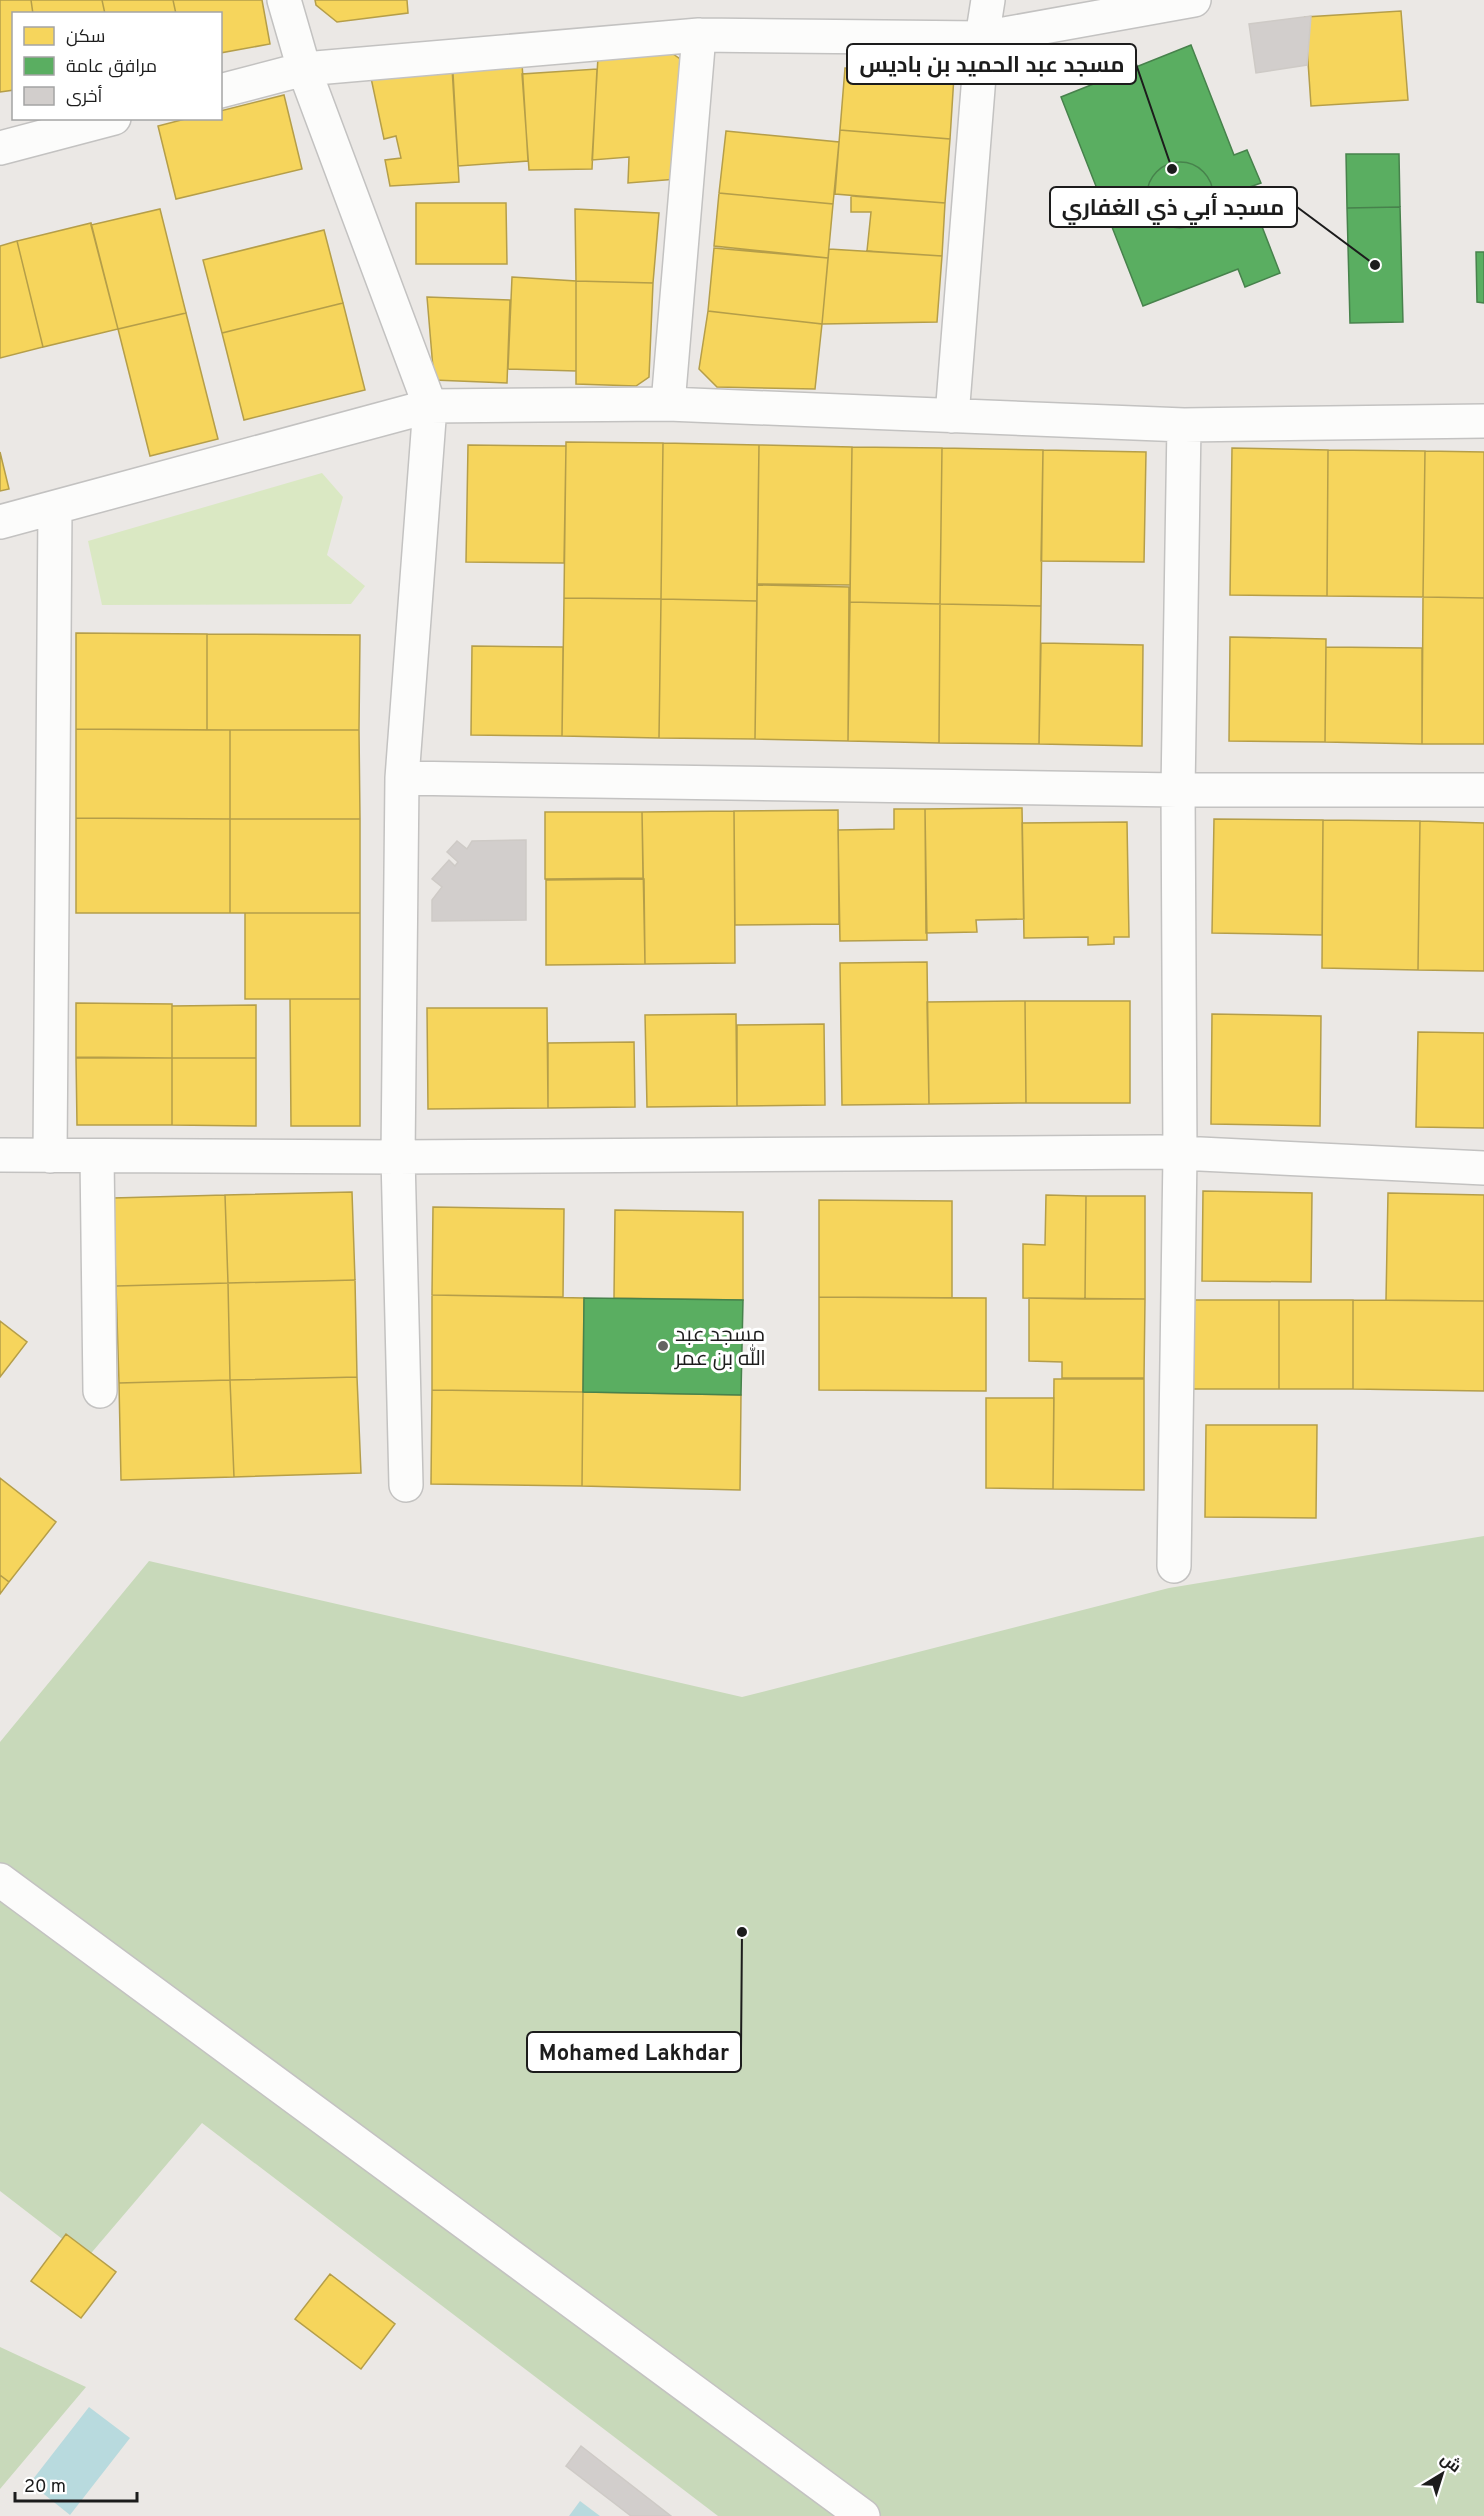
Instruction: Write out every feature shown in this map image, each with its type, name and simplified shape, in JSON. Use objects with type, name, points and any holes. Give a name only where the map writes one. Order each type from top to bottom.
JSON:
[{"type":"street","points":[[284,0],[304,69],[430,406],[402,778],[398,1157],[406,1485]]},
{"type":"street","points":[[952,416],[982,38],[988,0]]},
{"type":"street","points":[[222,90],[304,69],[699,35],[982,38],[1194,0]]},
{"type":"street","points":[[668,404],[699,35]]},
{"type":"street","points":[[0,148],[106,120]]},
{"type":"street","points":[[0,522],[430,406],[668,404],[1184,425],[1484,421]]},
{"type":"street","points":[[1174,1566],[1180,1154],[1178,790],[1184,425]]},
{"type":"street","points":[[50,1156],[55,508]]},
{"type":"street","points":[[402,778],[1178,790],[1484,790]]},
{"type":"street","points":[[0,1155],[398,1157],[1159,1152],[1484,1168]]},
{"type":"street","points":[[97,1156],[100,1391]]},
{"type":"street","points":[[0,1881],[863,2516]]},
{"type":"green space","points":[[322,473],[343,497],[327,555],[365,586],[351,604],[102,605],[88,541]]},
{"type":"green space","points":[[1484,1536],[1484,2516],[718,2516],[202,2123],[87,2258],[0,2191],[0,1742],[149,1561],[742,1697],[1169,1588]]},
{"type":"green space","points":[[0,2347],[86,2387],[0,2489]]},
{"type":"water","points":[[89,2407],[130,2438],[70,2515],[30,2483]]},
{"type":"water","points":[[580,2501],[600,2516],[569,2516]]},
{"type":"building: سكن","points":[[0,0],[31,0],[33,12],[12,12],[12,90],[0,92]]},
{"type":"building: سكن","points":[[31,0],[102,0],[105,12],[33,12]]},
{"type":"building: سكن","points":[[102,0],[173,0],[176,12],[105,12]]},
{"type":"building: سكن","points":[[173,0],[262,0],[270,44],[222,53],[222,12],[176,12]]},
{"type":"building: سكن","points":[[315,0],[407,0],[408,13],[337,22],[316,5]]},
{"type":"building: سكن","points":[[1401,11],[1408,100],[1311,106],[1305,17]]},
{"type":"building: سكن","points":[[673,54],[683,61],[677,179],[628,183],[629,157],[592,160],[598,57]]},
{"type":"building: سكن","points":[[522,63],[528,161],[458,166],[452,68]]},
{"type":"building: سكن","points":[[845,68],[954,76],[950,139],[840,130]]},
{"type":"building: سكن","points":[[597,69],[592,169],[529,170],[522,74]]},
{"type":"building: سكن","points":[[453,73],[459,182],[390,186],[385,160],[401,158],[396,136],[384,139],[371,78]]},
{"type":"building: سكن","points":[[284,95],[302,169],[176,199],[158,126],[181,120],[222,120],[222,110]]},
{"type":"building: سكن","points":[[840,130],[950,139],[945,203],[835,194]]},
{"type":"building: سكن","points":[[726,131],[839,142],[833,204],[719,193]]},
{"type":"building: سكن","points":[[719,193],[833,204],[828,258],[714,246]]},
{"type":"building: سكن","points":[[851,196],[945,203],[942,256],[867,251],[871,212],[851,212]]},
{"type":"building: سكن","points":[[416,203],[506,203],[507,264],[416,264]]},
{"type":"building: سكن","points":[[160,209],[186,313],[118,329],[91,225]]},
{"type":"building: سكن","points":[[575,209],[659,213],[653,283],[576,281]]},
{"type":"building: سكن","points":[[91,223],[118,329],[43,347],[17,241]]},
{"type":"building: سكن","points":[[324,230],[343,303],[222,333],[203,260]]},
{"type":"building: سكن","points":[[17,241],[43,347],[0,358],[0,246]]},
{"type":"building: سكن","points":[[714,248],[828,258],[822,324],[708,311]]},
{"type":"building: سكن","points":[[829,249],[942,256],[937,322],[822,324]]},
{"type":"building: سكن","points":[[512,277],[576,281],[576,371],[508,369]]},
{"type":"building: سكن","points":[[576,281],[653,283],[649,377],[636,386],[576,384]]},
{"type":"building: سكن","points":[[427,297],[510,300],[507,383],[434,380]]},
{"type":"building: سكن","points":[[343,303],[365,390],[244,420],[222,333]]},
{"type":"building: سكن","points":[[708,311],[822,324],[815,389],[717,387],[699,369]]},
{"type":"building: سكن","points":[[186,313],[218,439],[150,456],[118,329]]},
{"type":"building: سكن","points":[[566,442],[663,443],[661,599],[564,598]]},
{"type":"building: سكن","points":[[663,443],[759,445],[757,601],[661,599]]},
{"type":"building: سكن","points":[[468,445],[566,446],[564,563],[466,562]]},
{"type":"building: سكن","points":[[759,445],[852,447],[850,585],[757,584]]},
{"type":"building: سكن","points":[[852,447],[942,448],[940,604],[850,602]]},
{"type":"building: سكن","points":[[942,448],[1043,450],[1041,606],[940,604]]},
{"type":"building: سكن","points":[[1232,448],[1328,450],[1327,596],[1230,595]]},
{"type":"building: سكن","points":[[1043,450],[1146,452],[1144,562],[1041,561]]},
{"type":"building: سكن","points":[[1328,450],[1425,451],[1423,597],[1327,596]]},
{"type":"building: سكن","points":[[1425,451],[1484,452],[1484,598],[1423,597]]},
{"type":"building: سكن","points":[[0,452],[9,489],[0,491]]},
{"type":"building: سكن","points":[[757,585],[849,587],[848,741],[755,739]]},
{"type":"building: سكن","points":[[1423,597],[1484,598],[1484,744],[1422,744]]},
{"type":"building: سكن","points":[[564,598],[661,599],[659,738],[562,736]]},
{"type":"building: سكن","points":[[661,599],[757,601],[755,739],[659,738]]},
{"type":"building: سكن","points":[[850,602],[940,604],[939,743],[848,741]]},
{"type":"building: سكن","points":[[940,604],[1041,606],[1039,744],[939,743]]},
{"type":"building: سكن","points":[[76,633],[207,634],[207,730],[76,729]]},
{"type":"building: سكن","points":[[207,634],[360,635],[359,730],[207,730]]},
{"type":"building: سكن","points":[[1230,637],[1326,639],[1325,742],[1229,741]]},
{"type":"building: سكن","points":[[1041,643],[1143,645],[1142,746],[1039,744]]},
{"type":"building: سكن","points":[[472,646],[563,647],[562,736],[471,735]]},
{"type":"building: سكن","points":[[1326,647],[1422,648],[1422,744],[1325,742]]},
{"type":"building: سكن","points":[[76,729],[230,730],[230,819],[76,818]]},
{"type":"building: سكن","points":[[230,730],[359,730],[360,819],[230,819]]},
{"type":"building: سكن","points":[[1022,808],[1024,919],[976,920],[977,932],[926,933],[925,809]]},
{"type":"building: سكن","points":[[894,809],[925,809],[927,940],[840,941],[838,830],[894,829]]},
{"type":"building: سكن","points":[[838,810],[839,924],[735,925],[734,811]]},
{"type":"building: سكن","points":[[734,811],[735,963],[645,964],[642,812]]},
{"type":"building: سكن","points":[[545,812],[642,812],[643,878],[545,879]]},
{"type":"building: سكن","points":[[76,818],[230,819],[230,913],[76,913]]},
{"type":"building: سكن","points":[[230,819],[360,819],[360,913],[230,913]]},
{"type":"building: سكن","points":[[1214,819],[1323,820],[1322,935],[1212,933]]},
{"type":"building: سكن","points":[[1323,820],[1420,821],[1418,970],[1322,968]]},
{"type":"building: سكن","points":[[1420,821],[1484,823],[1484,971],[1418,970]]},
{"type":"building: سكن","points":[[1127,822],[1129,937],[1114,937],[1114,944],[1088,945],[1088,937],[1024,938],[1022,823]]},
{"type":"building: سكن","points":[[644,879],[645,964],[546,965],[546,880]]},
{"type":"building: سكن","points":[[245,913],[360,913],[360,999],[245,999]]},
{"type":"building: سكن","points":[[927,962],[929,1104],[842,1105],[840,963]]},
{"type":"building: سكن","points":[[290,999],[360,999],[360,1126],[291,1126]]},
{"type":"building: سكن","points":[[1025,1001],[1130,1001],[1130,1103],[1026,1103]]},
{"type":"building: سكن","points":[[1025,1001],[1026,1103],[929,1104],[927,1002]]},
{"type":"building: سكن","points":[[76,1003],[172,1004],[172,1058],[76,1057]]},
{"type":"building: سكن","points":[[256,1005],[256,1058],[172,1058],[172,1006]]},
{"type":"building: سكن","points":[[427,1008],[547,1008],[548,1108],[428,1109]]},
{"type":"building: سكن","points":[[736,1014],[737,1106],[647,1107],[645,1015]]},
{"type":"building: سكن","points":[[1212,1014],[1321,1016],[1320,1126],[1211,1124]]},
{"type":"building: سكن","points":[[824,1024],[825,1105],[737,1106],[737,1025]]},
{"type":"building: سكن","points":[[1418,1032],[1484,1033],[1484,1128],[1416,1127]]},
{"type":"building: سكن","points":[[634,1042],[635,1107],[548,1108],[548,1043]]},
{"type":"building: سكن","points":[[76,1058],[172,1058],[172,1125],[77,1125]]},
{"type":"building: سكن","points":[[172,1058],[256,1058],[256,1126],[172,1125]]},
{"type":"building: سكن","points":[[1203,1191],[1312,1193],[1311,1282],[1202,1281]]},
{"type":"building: سكن","points":[[352,1192],[355,1280],[228,1283],[225,1195]]},
{"type":"building: سكن","points":[[1388,1193],[1484,1195],[1484,1301],[1386,1300]]},
{"type":"building: سكن","points":[[225,1195],[228,1283],[116,1286],[113,1198]]},
{"type":"building: سكن","points":[[1046,1195],[1086,1196],[1085,1299],[1023,1298],[1023,1244],[1045,1245]]},
{"type":"building: سكن","points":[[1086,1196],[1145,1196],[1145,1299],[1085,1299]]},
{"type":"building: سكن","points":[[819,1200],[952,1201],[952,1298],[819,1297]]},
{"type":"building: سكن","points":[[433,1207],[564,1209],[563,1297],[432,1295]]},
{"type":"building: سكن","points":[[615,1210],[743,1212],[743,1300],[614,1298]]},
{"type":"building: سكن","points":[[355,1280],[357,1377],[230,1380],[228,1283]]},
{"type":"building: سكن","points":[[228,1283],[230,1380],[119,1383],[116,1286]]},
{"type":"building: سكن","points":[[432,1295],[584,1298],[583,1392],[432,1390]]},
{"type":"building: سكن","points":[[819,1297],[986,1298],[986,1391],[819,1390]]},
{"type":"building: سكن","points":[[1029,1298],[1145,1299],[1144,1378],[1062,1378],[1062,1362],[1029,1361]]},
{"type":"building: سكن","points":[[1189,1300],[1279,1300],[1279,1389],[1190,1389]]},
{"type":"building: سكن","points":[[1279,1300],[1353,1300],[1353,1389],[1279,1389]]},
{"type":"building: سكن","points":[[1353,1300],[1484,1301],[1484,1391],[1353,1389]]},
{"type":"building: سكن","points":[[0,1321],[27,1342],[0,1377]]},
{"type":"building: سكن","points":[[357,1377],[361,1473],[234,1477],[230,1380]]},
{"type":"building: سكن","points":[[1054,1379],[1144,1379],[1144,1490],[1053,1489]]},
{"type":"building: سكن","points":[[230,1380],[234,1477],[121,1480],[119,1383]]},
{"type":"building: سكن","points":[[432,1390],[583,1392],[582,1486],[431,1484]]},
{"type":"building: سكن","points":[[583,1392],[741,1395],[740,1490],[582,1486]]},
{"type":"building: سكن","points":[[986,1398],[1054,1398],[1053,1489],[986,1488]]},
{"type":"building: سكن","points":[[1206,1425],[1317,1425],[1316,1518],[1205,1517]]},
{"type":"building: سكن","points":[[0,1478],[56,1522],[9,1582],[0,1575]]},
{"type":"building: سكن","points":[[0,1575],[9,1582],[0,1594]]},
{"type":"building: سكن","points":[[66,2234],[116,2272],[81,2318],[31,2281]]},
{"type":"building: سكن","points":[[330,2274],[395,2324],[361,2369],[295,2319]]},
{"type":"building: مرافق عامة","points":[[1191,45],[1234,155],[1247,150],[1261,183],[1247,188],[1280,273],[1245,287],[1238,269],[1143,306],[1061,97]]},
{"type":"building: مرافق عامة","points":[[1346,154],[1399,154],[1400,207],[1347,208]]},
{"type":"building: مرافق عامة","points":[[1180,162],[1193,165],[1203,172],[1210,182],[1213,195],[1210,208],[1203,218],[1193,225],[1180,228],[1167,225],[1157,218],[1150,208],[1147,195],[1150,182],[1157,172],[1167,165]]},
{"type":"building: مرافق عامة","points":[[1400,207],[1403,322],[1350,323],[1347,208]]},
{"type":"building: مرافق عامة","points":[[1476,252],[1484,252],[1484,303],[1477,302]]},
{"type":"building: مرافق عامة","name":"مسجد عبد الله بن عمر","points":[[584,1298],[743,1300],[741,1395],[583,1392]]},
{"type":"building: أخرى","points":[[1311,16],[1307,65],[1256,73],[1249,24]]},
{"type":"building: أخرى","points":[[526,840],[526,920],[432,921],[432,900],[442,887],[432,879],[449,860],[455,866],[458,862],[447,852],[457,841],[467,849],[472,841]]},
{"type":"building: أخرى","points":[[581,2446],[671,2516],[631,2516],[566,2466]]},
{"type":"place","name":"مسجد عبد الحميد بن باديس","points":[[1172,169]]},
{"type":"place","name":"مسجد أبي ذي الغفاري","points":[[1375,265]]},
{"type":"place","name":"مسجد عبد الله بن عمر","points":[[663,1346]]},
{"type":"place","name":"Mohamed Lakhdar","points":[[742,1932]]}]
